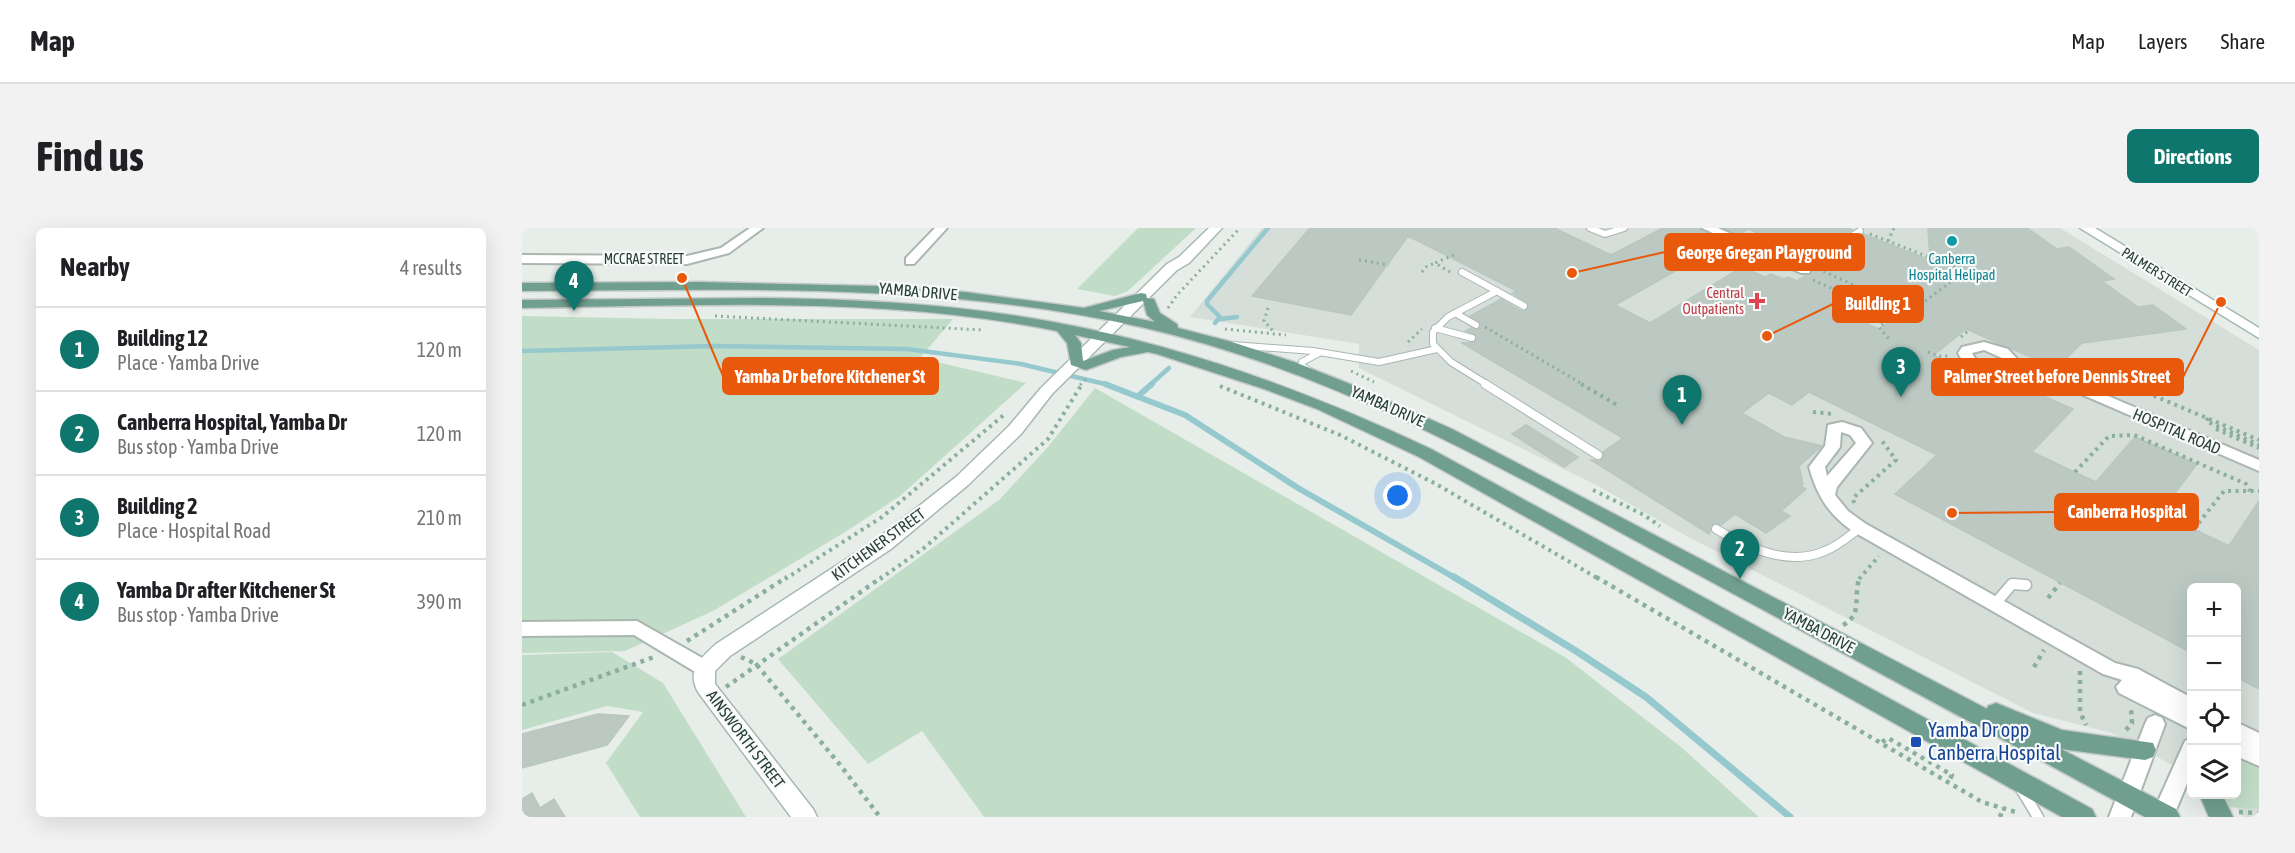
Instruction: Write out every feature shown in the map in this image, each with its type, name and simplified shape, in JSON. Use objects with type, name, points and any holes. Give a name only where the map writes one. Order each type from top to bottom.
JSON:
[{"type":"main road","name":"YAMBA DRIVE","points":[[522,287],[876,288],[996,298],[1073,310],[1179,332],[1227,345],[1312,374],[1409,414],[1477,448],[2165,816]]},
{"type":"main road","points":[[1073,310],[1145,300],[1154,315],[1179,332]]},
{"type":"main road","name":"YAMBA DRIVE","points":[[522,304],[836,305],[995,317],[1108,337],[1159,350],[1274,387],[1345,415],[1408,445],[2084,817]]},
{"type":"main road","points":[[1062,328],[1074,343],[1081,364],[1134,350],[1159,350]]},
{"type":"main road","points":[[1935,692],[1965,697],[2006,717],[2061,739],[2145,750]]},
{"type":"main road","points":[[2212,799],[2221,817]]},
{"type":"street","name":"MCCRAE STREET","points":[[522,259],[687,260],[733,249],[757,228]]},
{"type":"street","points":[[910,261],[941,228]]},
{"type":"street","name":"KITCHENER STREET","points":[[704,668],[723,650],[884,544],[962,481],[1038,404],[1059,393],[1081,364],[1145,300],[1182,269],[1184,260],[1216,228]]},
{"type":"street","points":[[1708,228],[1810,269]]},
{"type":"street","name":"PALMER STREET","points":[[2086,228],[2259,334]]},
{"type":"street","name":"HOSPITAL ROAD","points":[[2012,364],[2030,367],[2259,466]]},
{"type":"street","points":[[1827,495],[1835,511],[1860,528],[2110,669],[2132,675],[2187,714]]},
{"type":"street","name":"AINSWORTH STREET","points":[[522,629],[637,628],[704,668],[705,686],[805,817]]},
{"type":"street","points":[[2110,669],[2127,694],[2155,724]]},
{"type":"street","points":[[2127,694],[2187,715]]},
{"type":"street","points":[[2155,724],[2187,715]]},
{"type":"street","points":[[2120,817],[2155,724]]},
{"type":"street","points":[[2241,733],[2259,743]]},
{"type":"street","points":[[2241,749],[2259,758]]},
{"type":"street","points":[[2165,816],[2187,760]]},
{"type":"lane","points":[[1590,228],[1605,234],[1624,228]]},
{"type":"lane","points":[[1810,269],[1863,232]]},
{"type":"lane","points":[[1460,274],[1524,306]]},
{"type":"lane","points":[[1497,291],[1455,313],[1435,328],[1432,339],[1437,349],[1451,362],[1598,455]]},
{"type":"lane","points":[[1455,313],[1478,324]]},
{"type":"lane","points":[[1435,328],[1472,338]]},
{"type":"lane","points":[[1227,345],[1301,350],[1386,362],[1437,349]]},
{"type":"lane","points":[[1312,374],[1302,366],[1302,362],[1320,353]]},
{"type":"lane","points":[[1716,529],[1760,551],[1790,557],[1823,552],[1860,528]]},
{"type":"lane","points":[[1994,605],[2012,584],[2026,585]]},
{"type":"lane","points":[[2013,778],[2038,817]]},
{"type":"path","points":[[1168,313],[1169,306],[1177,295],[1240,228]]},
{"type":"path","points":[[1888,241],[1894,228]]},
{"type":"path","points":[[1863,232],[1965,271],[1916,308],[1909,304],[1879,327],[1889,339]]},
{"type":"path","points":[[1422,272],[1426,267],[1454,255]]},
{"type":"path","points":[[1359,260],[1389,265]]},
{"type":"path","points":[[1435,263],[1460,274]]},
{"type":"path","points":[[1953,267],[1969,265]]},
{"type":"path","points":[[1810,269],[1895,316]]},
{"type":"path","points":[[1879,309],[1898,304],[1905,298]]},
{"type":"path","points":[[1268,308],[1263,316],[1264,325],[1277,333]]},
{"type":"path","points":[[707,316],[957,328]]},
{"type":"path","points":[[1478,324],[1619,406]]},
{"type":"path","points":[[1399,345],[1409,342],[1425,325]]},
{"type":"path","points":[[1223,329],[1287,335]]},
{"type":"path","points":[[1928,352],[1938,356],[1950,356]]},
{"type":"path","points":[[1350,357],[1347,368],[1383,386]]},
{"type":"path","points":[[2112,378],[2208,418],[2206,421],[2259,442]]},
{"type":"path","points":[[713,696],[924,548],[1048,439],[1069,382]]},
{"type":"path","points":[[1216,384],[1340,435],[1436,484],[1882,742],[1887,738],[1952,775],[1949,781],[1982,802],[2028,817]]},
{"type":"path","points":[[1813,412],[1839,415]]},
{"type":"path","points":[[522,705],[673,650],[882,517],[1006,413]]},
{"type":"path","points":[[2074,472],[2109,436],[2134,435],[2246,484],[2250,491]]},
{"type":"path","points":[[1860,509],[1853,498],[1896,460],[1877,436]]},
{"type":"path","points":[[2167,449],[2172,443]]},
{"type":"path","points":[[1592,490],[1644,516],[1662,528]]},
{"type":"path","points":[[2194,529],[2224,491],[2259,491]]},
{"type":"path","points":[[1843,630],[1833,626],[1845,624],[1855,617],[1858,609],[1859,578],[1890,545]]},
{"type":"path","points":[[2048,598],[2060,582]]},
{"type":"path","points":[[723,650],[756,664],[842,766],[880,817]]},
{"type":"path","points":[[2034,667],[2044,650]]},
{"type":"path","points":[[2087,672],[2080,670],[2080,712],[2087,728]]},
{"type":"path","points":[[2118,734],[2127,730],[2132,723],[2133,715],[2127,694]]},
{"type":"path","points":[[2000,817],[2003,808]]},
{"type":"shaded area","points":[[1262,228],[2060,228],[2259,350],[2259,817],[2243,817],[2232,799],[2241,799],[2241,583],[2187,583],[2187,773],[2112,733],[2033,713],[1690,538],[1600,487],[1359,368],[1359,344],[1190,317]]},
{"type":"green space","points":[[1138,228],[1196,228],[1128,291],[1115,296],[1077,289]]},
{"type":"green space","points":[[522,316],[671,319],[953,319],[920,358],[1026,383],[900,496],[847,531],[713,611],[625,651],[522,653]]},
{"type":"green space","points":[[1095,388],[1565,657],[1681,747],[1759,817],[984,817],[922,731],[868,764],[778,659],[999,500],[1047,448]]},
{"type":"green space","points":[[612,652],[663,683],[746,817],[640,817],[606,763],[643,712],[607,706],[522,730],[522,655]]},
{"type":"green space","points":[[2241,754],[2259,764],[2259,809],[2226,807],[2222,799],[2241,799]]},
{"type":"building","points":[[1310,228],[1554,228],[1611,255],[1663,228],[1700,228],[1727,242],[1615,305],[1650,323],[1742,267],[1765,277],[1771,274],[1797,281],[1828,262],[1823,260],[1864,234],[1930,260],[1928,228],[2027,228],[2057,249],[2069,247],[2114,279],[2102,281],[2138,307],[2153,305],[2186,329],[2082,343],[2056,368],[1966,329],[1934,355],[2006,391],[2014,383],[2073,409],[2032,452],[2096,482],[2135,437],[2197,464],[2160,513],[2229,546],[2259,501],[2259,689],[2241,680],[2241,583],[2187,583],[2187,650],[1895,494],[1937,455],[1809,392],[1792,405],[1769,393],[1742,413],[1784,437],[1822,446],[1799,466],[1803,484],[1801,486],[1806,489],[1781,511],[1790,516],[1766,533],[1735,514],[1721,525],[1713,524],[1709,534],[1591,460],[1601,460],[1603,452],[1623,438],[1462,343],[1475,342],[1476,335],[1466,331],[1471,328],[1477,330],[1481,327],[1480,322],[1470,316],[1501,299],[1521,311],[1527,310],[1528,303],[1512,293],[1517,291],[1408,236],[1351,315],[1252,296]],"holes":[[[1877,291],[1912,306],[1879,329],[1845,314]]]},
{"type":"building","points":[[1723,228],[1848,228],[1852,230],[1811,255],[1748,229],[1738,235]]},
{"type":"building","points":[[1526,425],[1578,457],[1564,467],[1512,434]]},
{"type":"building","points":[[598,714],[629,716],[607,745],[522,768],[522,734]]},
{"type":"building","points":[[532,793],[540,808],[554,799],[565,817],[522,817],[522,799]]},
{"type":"waterway","points":[[1215,323],[1220,317],[1207,304],[1207,301],[1268,228]]},
{"type":"waterway","points":[[1220,319],[1237,317]]},
{"type":"waterway","points":[[522,351],[715,346],[907,349],[1021,364],[1105,384]]},
{"type":"waterway","points":[[1150,385],[1169,368]]},
{"type":"waterway","points":[[1105,384],[1185,415],[1298,488],[1457,579]]},
{"type":"waterway","points":[[1138,396],[1152,384]]},
{"type":"waterway","points":[[1454,577],[1576,651],[1646,697],[1790,817]]},
{"type":"place","name":"Canberra Hospital Helipad","points":[[1952,241]]},
{"type":"place","name":"George Gregan Playground","points":[[1572,273]]},
{"type":"place","name":"Yamba Dr before Kitchener St","points":[[682,278]]},
{"type":"place","name":"Central Outpatients","points":[[1757,301]]},
{"type":"place","name":"Palmer Street before Dennis Street","points":[[2221,302]]},
{"type":"place","name":"Yamba Dr after Kitchener St","points":[[574,311]]},
{"type":"place","name":"Building 1","points":[[1767,336]]},
{"type":"place","name":"Building 2","points":[[1901,397]]},
{"type":"place","name":"Building 12","points":[[1682,425]]},
{"type":"place","name":"Canberra Hospital","points":[[1952,513]]},
{"type":"place","name":"Canberra Hospital, Yamba Dr","points":[[1740,579]]},
{"type":"place","name":"Yamba Dr opp Canberra Hospital","points":[[1916,742]]}]
